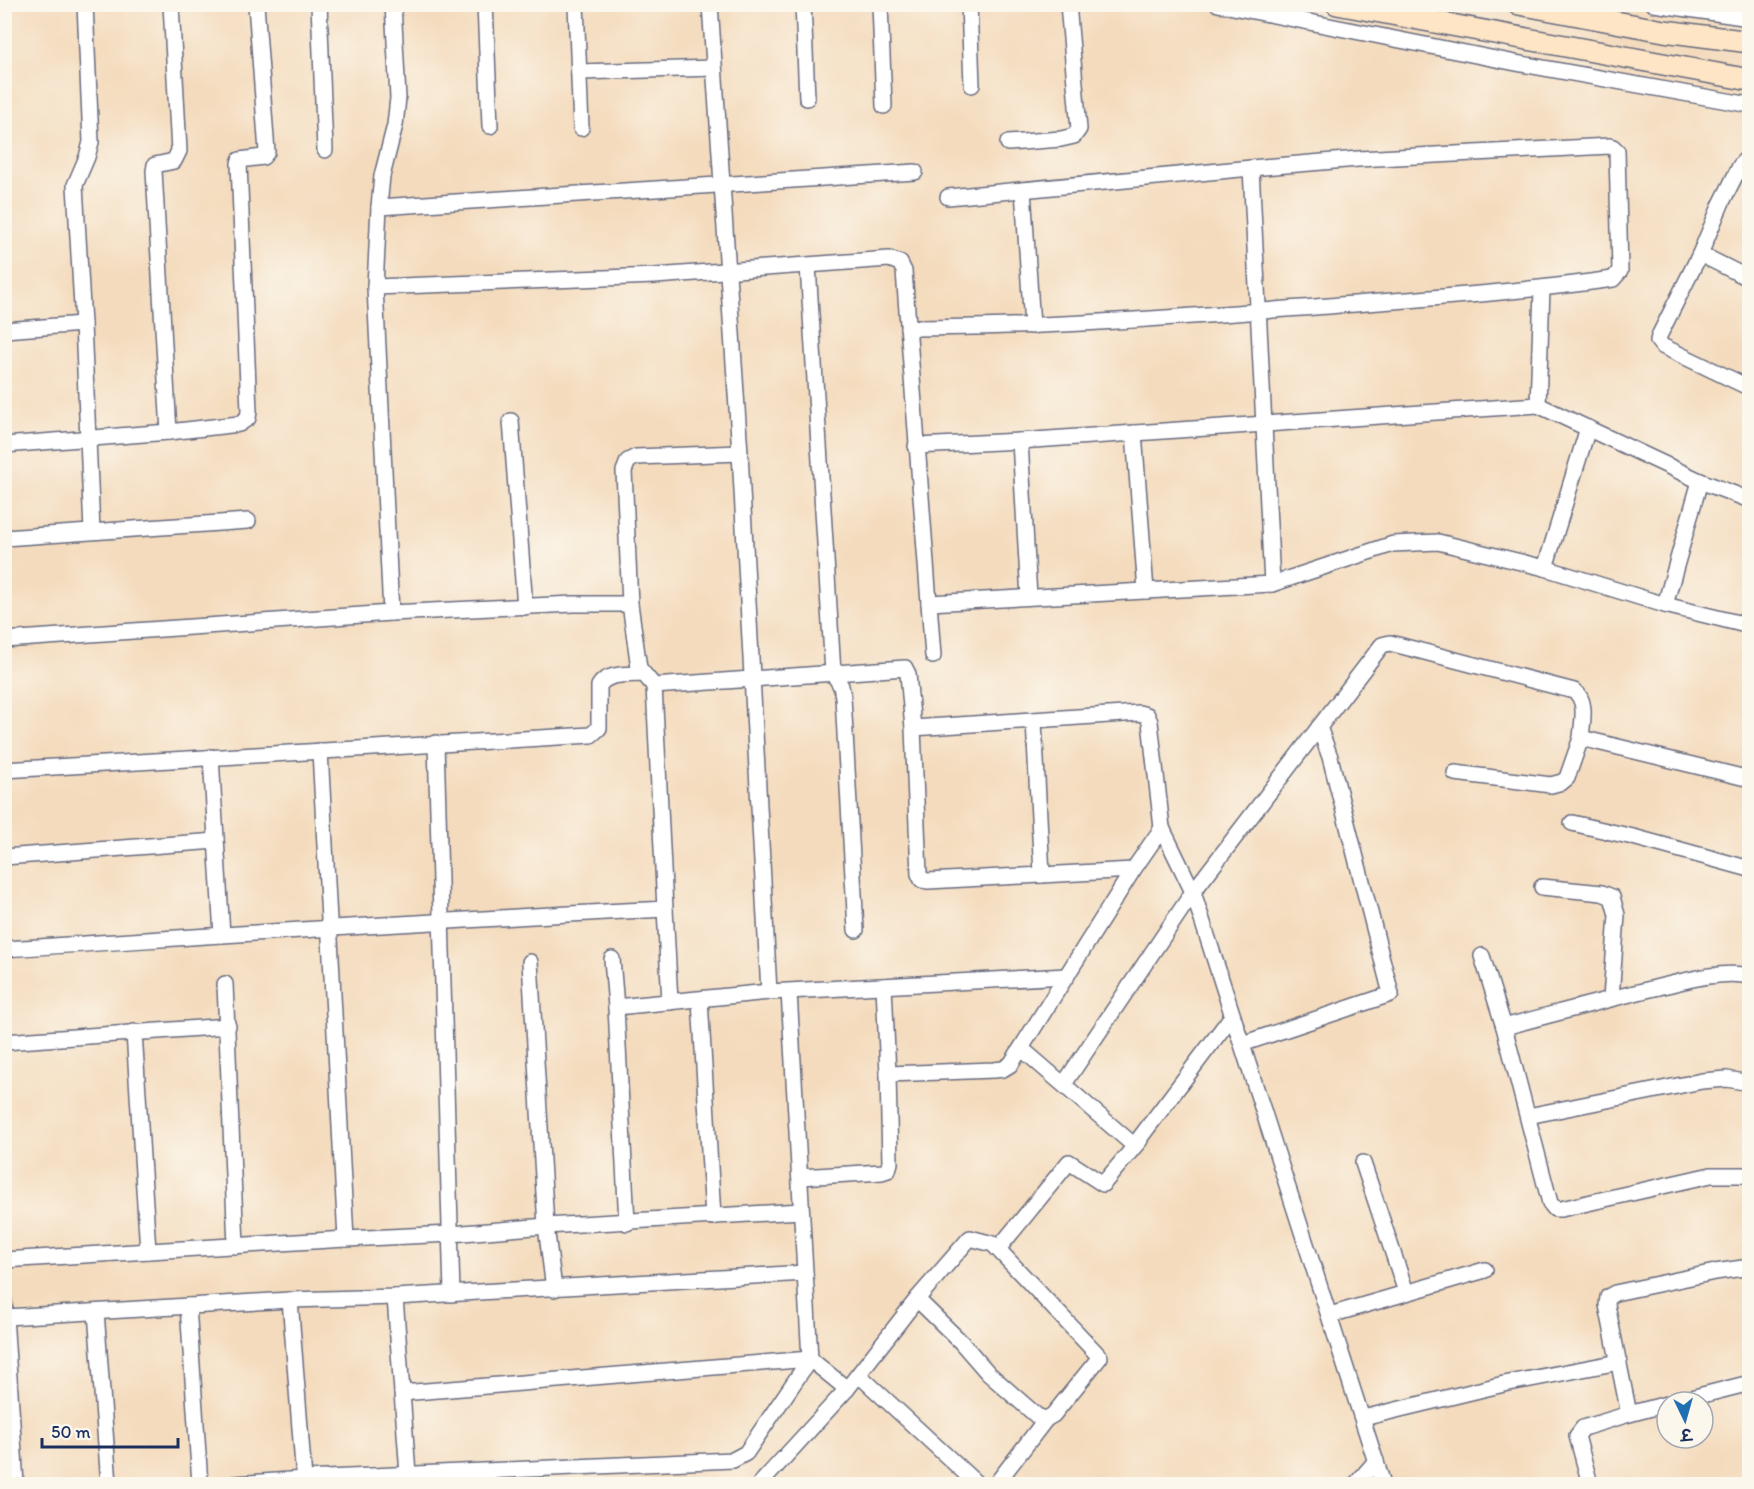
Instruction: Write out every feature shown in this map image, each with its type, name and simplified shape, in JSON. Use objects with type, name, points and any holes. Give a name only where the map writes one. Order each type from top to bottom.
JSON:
[{"type":"street","points":[[85,4],[91,142],[75,185],[92,531]]},
{"type":"street","points":[[169,432],[154,171],[155,165],[174,161],[179,151],[171,4]]},
{"type":"street","points":[[4,445],[169,432],[239,424],[248,418],[239,163],[244,158],[263,157],[267,152],[256,4]]},
{"type":"street","points":[[319,4],[325,150]]},
{"type":"street","points":[[391,613],[375,287],[382,176],[395,124],[398,98],[393,4]]},
{"type":"street","points":[[484,4],[490,126]]},
{"type":"street","points":[[576,4],[581,128]]},
{"type":"street","points":[[710,4],[740,453],[769,992]]},
{"type":"street","points":[[803,4],[807,98]]},
{"type":"street","points":[[880,4],[884,106]]},
{"type":"street","points":[[969,4],[972,85]]},
{"type":"street","points":[[1008,143],[1061,139],[1074,136],[1079,129],[1068,4]]},
{"type":"street","points":[[1218,4],[1516,63],[1749,105]]},
{"type":"street","points":[[1337,4],[1749,80]]},
{"type":"street","points":[[1520,4],[1664,31],[1749,42]]},
{"type":"street","points":[[1654,4],[1749,18]]},
{"type":"street","points":[[579,72],[714,68]]},
{"type":"street","points":[[908,328],[1032,326],[1542,289],[1613,279],[1620,271],[1617,151],[1613,147],[1358,159],[948,197]]},
{"type":"street","points":[[1749,162],[1744,161],[1740,166],[1658,341],[1662,346],[1749,388]]},
{"type":"street","points":[[1251,168],[1272,584]]},
{"type":"street","points":[[379,207],[915,172]]},
{"type":"street","points":[[1023,190],[1032,326]]},
{"type":"street","points":[[1700,254],[1749,279]]},
{"type":"street","points":[[375,287],[727,272],[889,259],[900,263],[904,271],[933,656]]},
{"type":"street","points":[[808,266],[833,673],[841,686],[843,697],[856,930]]},
{"type":"street","points":[[1538,405],[1542,289]]},
{"type":"street","points":[[4,330],[83,324]]},
{"type":"street","points":[[916,446],[1020,441],[1538,405],[1700,481],[1749,500]]},
{"type":"street","points":[[511,421],[525,607]]},
{"type":"street","points":[[1545,568],[1588,428]]},
{"type":"street","points":[[1134,433],[1146,591]]},
{"type":"street","points":[[1020,441],[1029,597]]},
{"type":"street","points":[[670,1002],[654,686],[639,668],[630,604],[624,471],[628,461],[636,457],[740,453]]},
{"type":"street","points":[[1665,605],[1700,481]]},
{"type":"street","points":[[4,538],[248,521]]},
{"type":"street","points":[[929,603],[1272,584],[1393,544],[1438,542],[1545,568],[1665,605],[1749,626]]},
{"type":"street","points":[[4,640],[391,613],[630,604]]},
{"type":"street","points":[[1064,1084],[1193,892],[1382,645],[1390,643],[1579,694],[1582,701],[1581,738],[1567,778],[1562,782],[1551,785],[1455,773]]},
{"type":"street","points":[[654,686],[905,668],[908,674],[913,728],[919,874],[922,880],[1133,870]]},
{"type":"street","points":[[4,770],[591,735],[599,728],[599,686],[602,680],[612,676],[643,674]]},
{"type":"street","points":[[913,728],[1138,713],[1147,715],[1150,722],[1162,828],[1193,892],[1383,1485]]},
{"type":"street","points":[[1034,721],[1042,875]]},
{"type":"street","points":[[1242,1044],[1391,994],[1330,757],[1320,727]]},
{"type":"street","points":[[1581,738],[1749,779]]},
{"type":"street","points":[[436,743],[453,1294]]},
{"type":"street","points":[[320,751],[346,1239]]},
{"type":"street","points":[[211,757],[222,935]]},
{"type":"street","points":[[1572,823],[1749,869]]},
{"type":"street","points":[[888,1074],[1003,1069],[1011,1064],[1162,828]]},
{"type":"street","points":[[4,857],[216,840]]},
{"type":"street","points":[[1542,887],[1602,893],[1612,897],[1617,915],[1611,998]]},
{"type":"street","points":[[4,949],[330,930],[441,920],[665,909]]},
{"type":"street","points":[[1482,956],[1504,1027],[1550,1203],[1555,1209],[1712,1175],[1749,1174]]},
{"type":"street","points":[[612,959],[627,1222]]},
{"type":"street","points":[[530,962],[546,1226],[554,1288]]},
{"type":"street","points":[[1504,1027],[1611,998],[1707,976],[1734,973],[1749,976]]},
{"type":"street","points":[[616,1007],[769,992],[1067,976]]},
{"type":"street","points":[[225,984],[236,1246]]},
{"type":"street","points":[[800,1177],[888,1170],[890,1164],[884,986]]},
{"type":"street","points":[[234,1485],[304,1479],[733,1460],[746,1453],[810,1359],[789,992]]},
{"type":"street","points":[[700,1000],[713,1217]]},
{"type":"street","points":[[998,1250],[1069,1162],[1103,1184],[1140,1140],[1232,1016]]},
{"type":"street","points":[[4,1042],[228,1026]]},
{"type":"street","points":[[134,1032],[148,1251]]},
{"type":"street","points":[[1022,1049],[1130,1142],[1136,1143],[1140,1140]]},
{"type":"street","points":[[1528,1116],[1702,1082],[1727,1079],[1749,1083]]},
{"type":"street","points":[[1363,1163],[1406,1292]]},
{"type":"street","points":[[4,1260],[801,1211]]},
{"type":"street","points":[[760,1485],[859,1375],[917,1299],[970,1238],[993,1244],[1100,1357],[1053,1415],[1046,1419],[996,1485]]},
{"type":"street","points":[[1629,1414],[1607,1305],[1608,1297],[1615,1293],[1693,1276],[1749,1267]]},
{"type":"street","points":[[1330,1315],[1485,1270]]},
{"type":"street","points":[[6,1317],[805,1273]]},
{"type":"street","points":[[395,1297],[408,1474]]},
{"type":"street","points":[[917,1299],[961,1342],[988,1373],[1037,1416],[1046,1419]]},
{"type":"street","points":[[290,1300],[304,1479]]},
{"type":"street","points":[[4,1301],[16,1485]]},
{"type":"street","points":[[188,1306],[200,1485]]},
{"type":"street","points":[[96,1312],[109,1485]]},
{"type":"street","points":[[402,1393],[810,1359],[847,1389]]},
{"type":"street","points":[[1363,1418],[1526,1380],[1619,1362]]},
{"type":"street","points":[[859,1375],[977,1485]]},
{"type":"street","points":[[1715,1392],[1749,1383]]},
{"type":"street","points":[[1590,1485],[1577,1436],[1578,1432],[1582,1428],[1655,1407]]},
{"type":"street","points":[[1356,1485],[1376,1461]]}]
